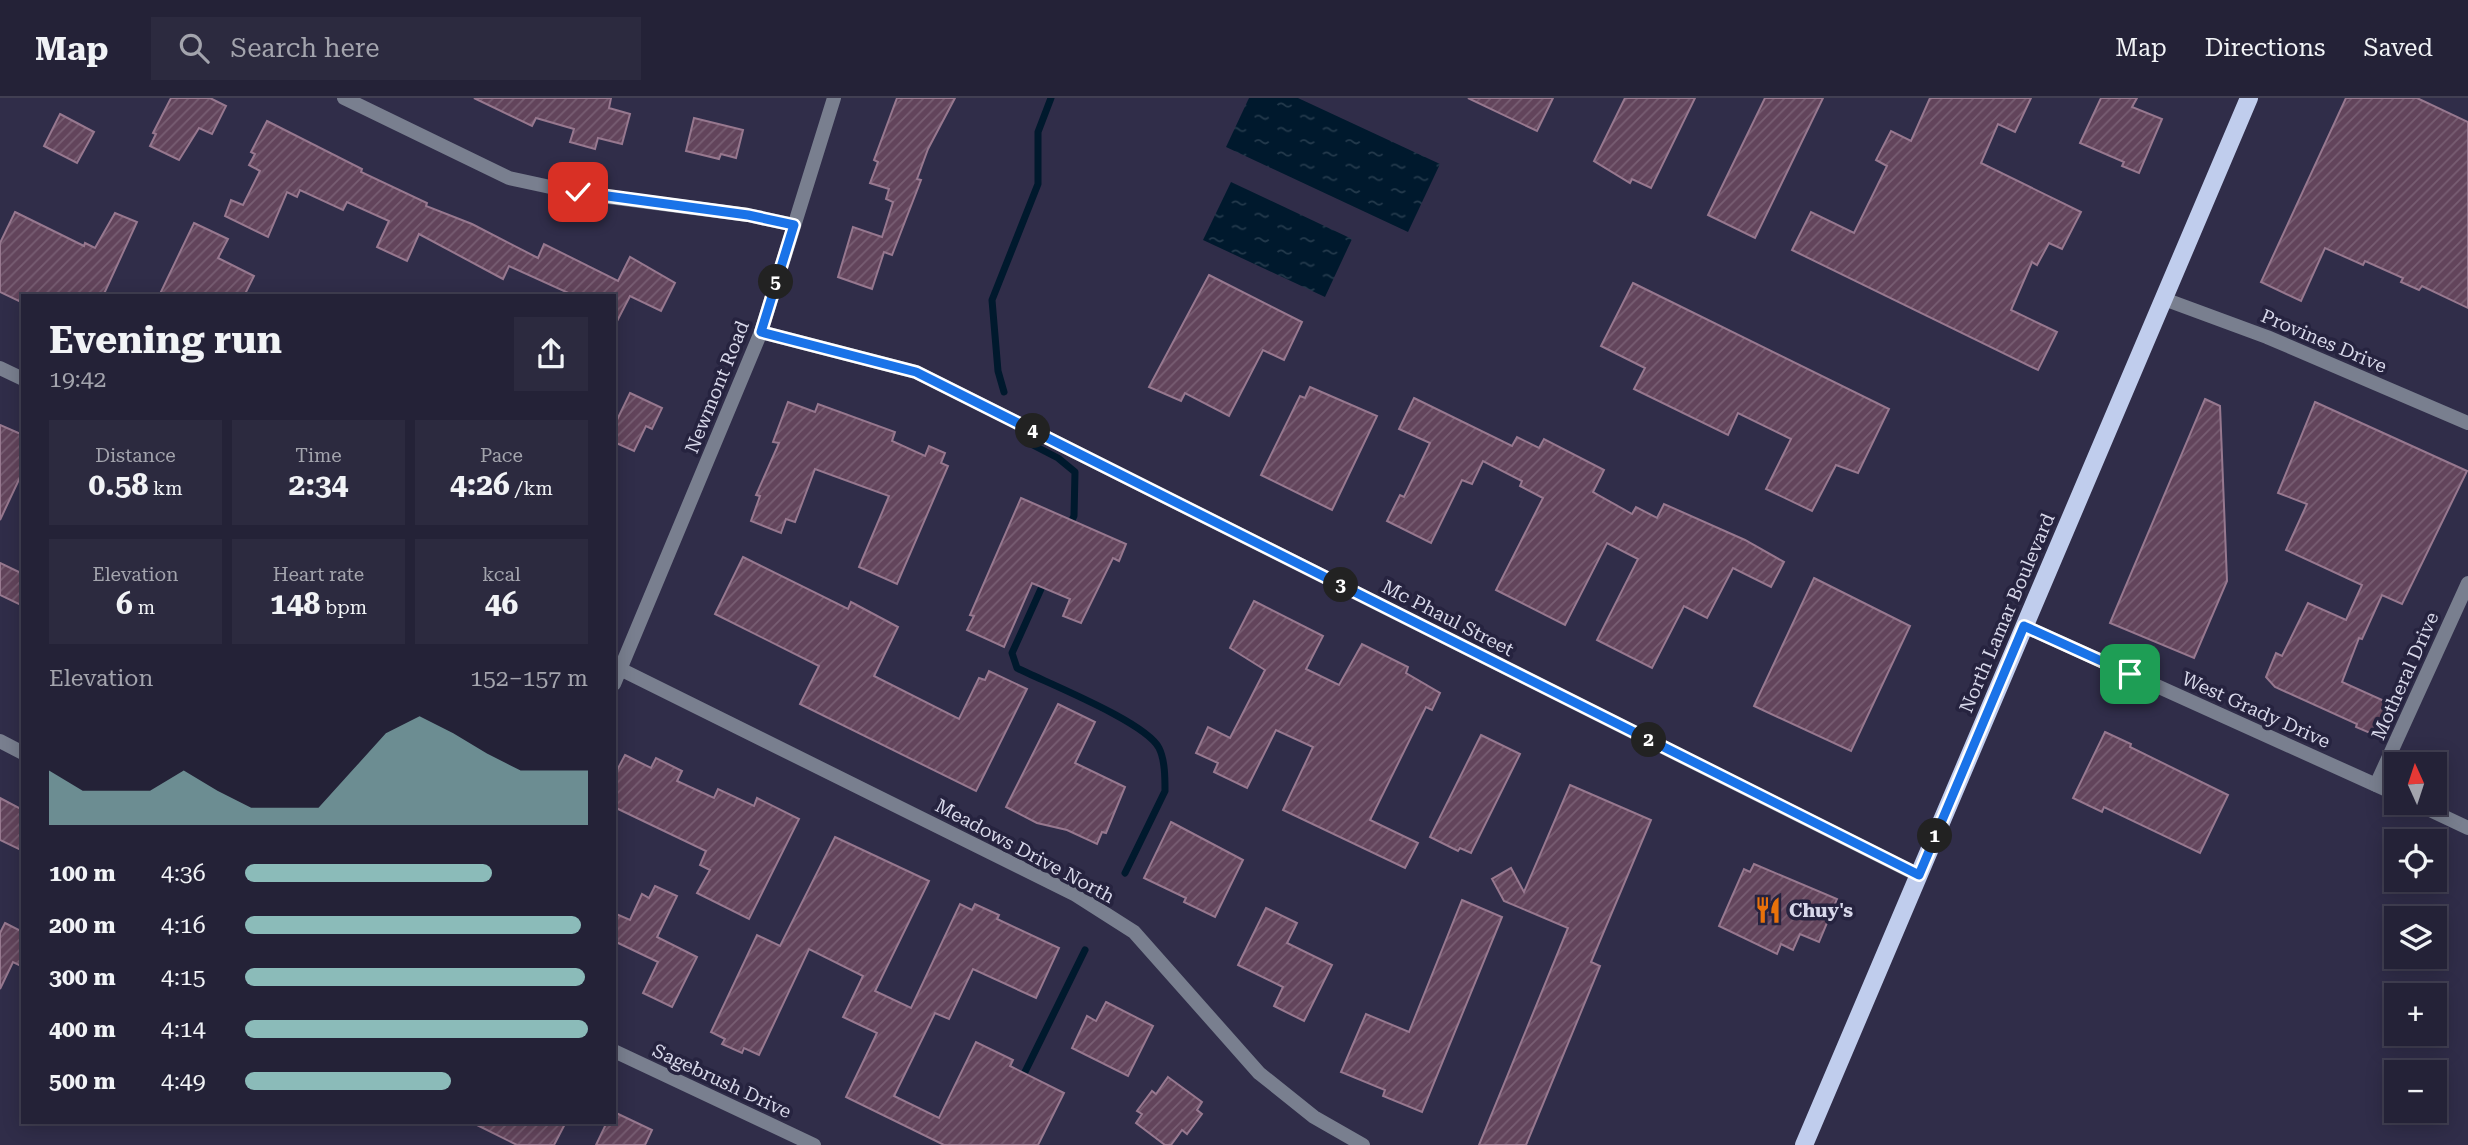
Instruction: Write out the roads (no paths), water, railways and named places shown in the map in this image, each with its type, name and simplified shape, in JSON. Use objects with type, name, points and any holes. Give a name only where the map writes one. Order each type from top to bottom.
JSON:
[{"type":"main road","name":"North Lamar Boulevard","points":[[1804,1145],[2249,98]]},
{"type":"street","points":[[344,98],[509,178],[578,192],[748,215],[794,225]]},
{"type":"street","name":"Newmont Road","points":[[618,668],[761,332],[834,98]]},
{"type":"street","name":"Provines Drive","points":[[2164,299],[2267,337],[2468,423]]},
{"type":"street","name":"Mc Phaul Street","points":[[761,332],[916,372],[1919,875]]},
{"type":"street","points":[[0,368],[21,378]]},
{"type":"street","name":"Motheral Drive","points":[[2376,785],[2468,583]]},
{"type":"street","name":"West Grady Drive","points":[[2024,626],[2384,789]]},
{"type":"street","name":"Meadows Drive North","points":[[618,668],[1076,895],[1134,932],[1259,1073],[1314,1117],[1363,1145]]},
{"type":"street","points":[[0,741],[21,752]]},
{"type":"street","points":[[2443,816],[2468,828]]},
{"type":"street","name":"Sagebrush Drive","points":[[616,1052],[814,1145]]},
{"type":"water","points":[[1249,98],[1298,98],[1440,164],[1408,232],[1226,147]]},
{"type":"water","points":[[1231,182],[1352,239],[1325,297],[1203,240]]},
{"type":"waterway","points":[[1004,392],[998,371],[992,300],[1038,184],[1038,132],[1051,98]]},
{"type":"waterway","points":[[1027,442],[1058,458],[1075,472],[1074,516],[1068,528]]},
{"type":"waterway","points":[[1045,580],[1012,653],[1017,668],[1136,727],[1159,748],[1162,758],[1165,791],[1125,873]]},
{"type":"waterway","points":[[1020,1082],[1085,950]]},
{"type":"place","name":"Chuy's","points":[[1768,910]]}]
